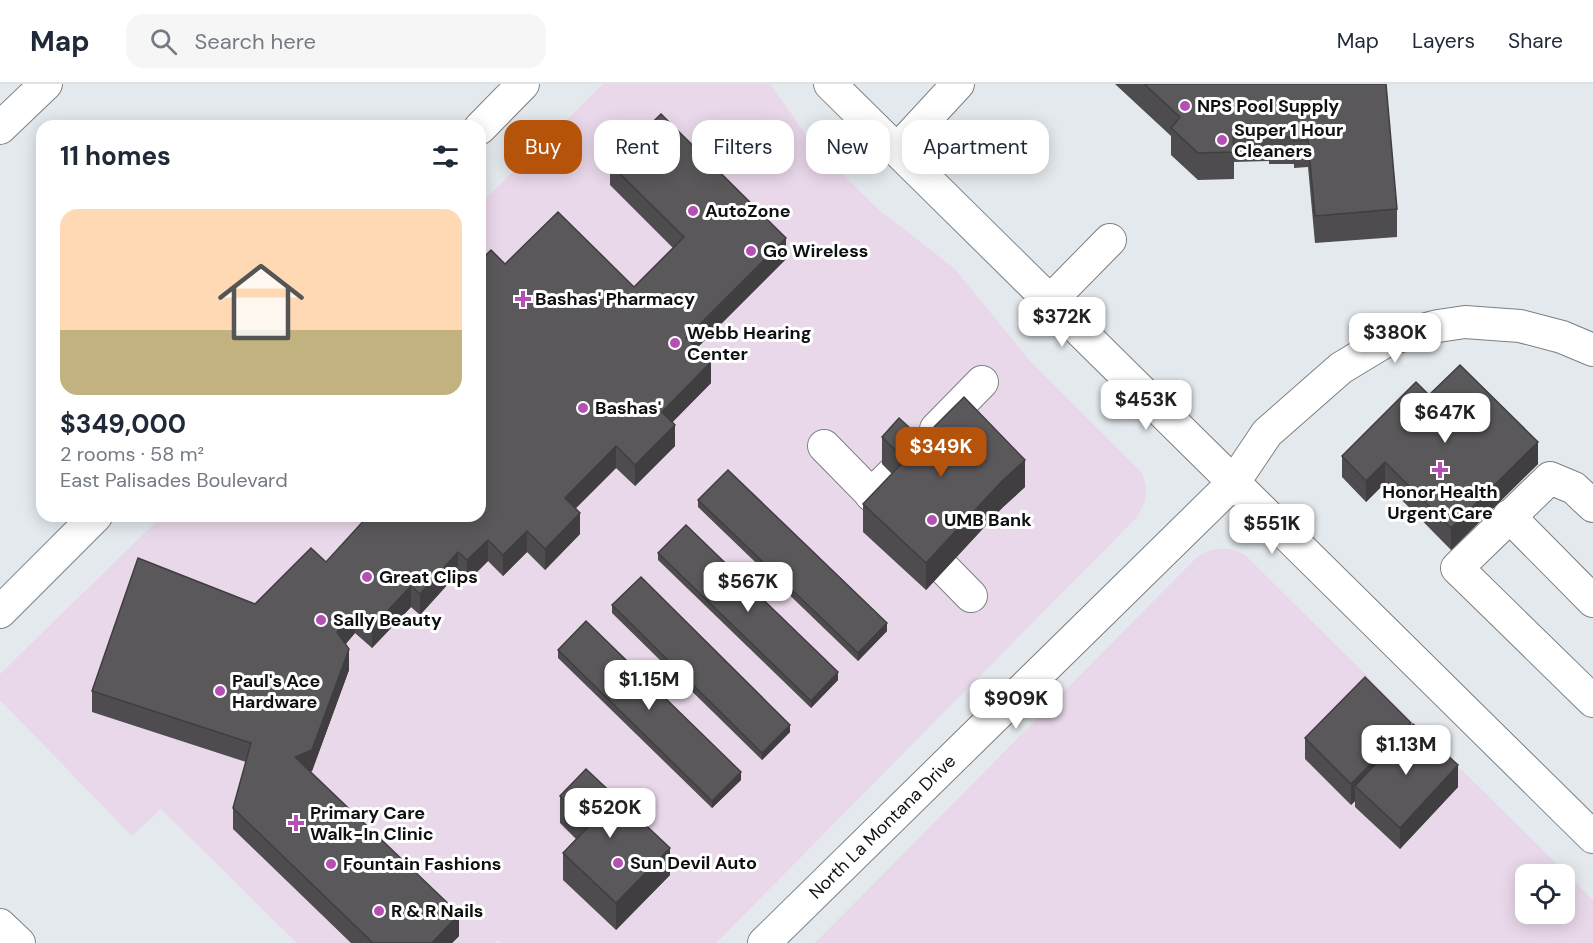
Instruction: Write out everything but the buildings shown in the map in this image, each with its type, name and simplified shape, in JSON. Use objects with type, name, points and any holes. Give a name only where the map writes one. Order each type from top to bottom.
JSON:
[{"type":"street","points":[[0,128],[46,84]]},
{"type":"street","points":[[486,122],[524,84]]},
{"type":"street","points":[[830,84],[1591,830]]},
{"type":"street","points":[[897,150],[958,84]]},
{"type":"street","points":[[1050,301],[1110,240]]},
{"type":"street","name":"North La Montana Drive","points":[[764,943],[1234,482],[1267,433],[1341,368],[1389,339],[1438,326],[1466,322],[1520,326],[1562,337],[1593,350]]},
{"type":"street","points":[[918,447],[982,382]]},
{"type":"street","points":[[824,446],[882,484],[970,596]]},
{"type":"street","points":[[1593,506],[1574,488],[1550,478],[1458,568],[1593,701]]},
{"type":"street","points":[[1509,516],[1593,601]]},
{"type":"street","points":[[0,612],[90,522]]},
{"type":"street","points":[[0,925],[19,943]]},
{"type":"shaded area","points":[[603,84],[770,84],[806,135],[806,174],[842,174],[879,210],[954,268],[1031,362],[1142,473],[1146,486],[1145,501],[1137,517],[716,943],[501,943],[498,940],[495,943],[297,943],[161,809],[132,836],[0,700],[0,674],[156,522],[486,522],[486,198],[511,174],[582,174],[582,120],[566,120]]},
{"type":"shaded area","points":[[1217,549],[1230,549],[1244,554],[1557,864],[1515,864],[1515,924],[1575,924],[1575,882],[1593,900],[1593,943],[815,943],[1196,558],[1207,551]]},
{"type":"place","name":"NPS Pool Supply","points":[[1185,106]]},
{"type":"place","name":"Super 1 Hour Cleaners","points":[[1222,140]]},
{"type":"place","name":"AutoZone","points":[[693,211]]},
{"type":"place","name":"Go Wireless","points":[[751,251]]},
{"type":"place","name":"Bashas' Pharmacy","points":[[523,299]]},
{"type":"place","name":"Webb Hearing Center","points":[[675,343]]},
{"type":"place","name":"Bashas'","points":[[583,408]]},
{"type":"place","name":"Honor Health Urgent Care","points":[[1440,470]]},
{"type":"place","name":"UMB Bank","points":[[932,520]]},
{"type":"place","name":"Great Clips","points":[[367,577]]},
{"type":"place","name":"Sally Beauty","points":[[321,620]]},
{"type":"place","name":"Paul's Ace Hardware","points":[[220,691]]},
{"type":"place","name":"Primary Care Walk-In Clinic","points":[[296,823]]},
{"type":"place","name":"Sun Devil Auto","points":[[618,863]]},
{"type":"place","name":"Fountain Fashions","points":[[331,864]]},
{"type":"place","name":"R & R Nails","points":[[379,911]]}]
